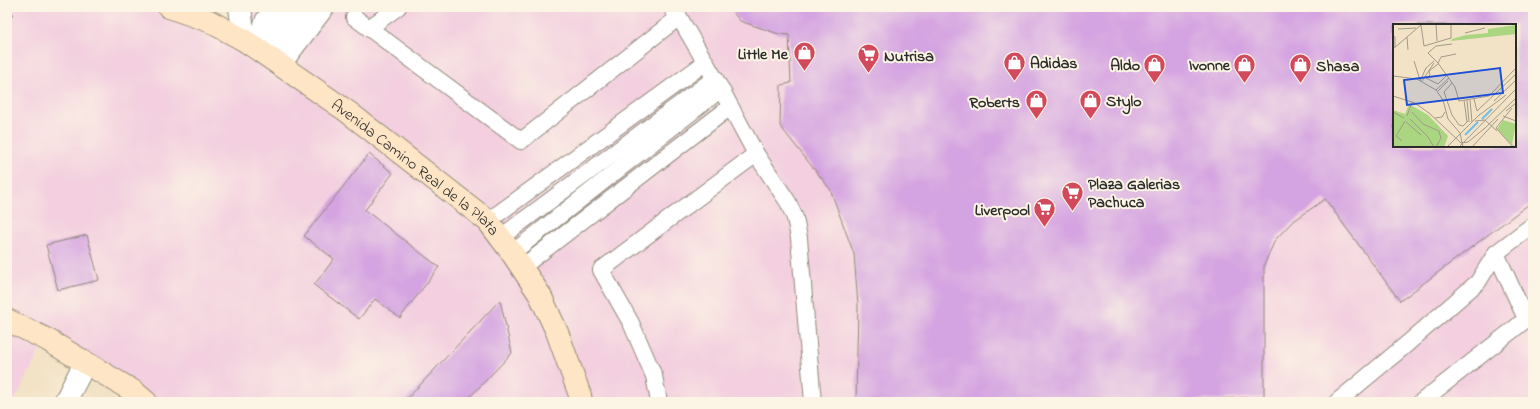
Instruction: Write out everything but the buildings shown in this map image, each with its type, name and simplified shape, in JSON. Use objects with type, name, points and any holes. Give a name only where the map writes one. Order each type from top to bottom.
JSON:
[{"type":"main road","name":"Avenida Camino Real de la Plata","points":[[169,7],[208,14],[348,112],[506,245],[540,296],[557,332],[580,395],[581,402]]},
{"type":"main road","points":[[7,320],[46,339],[85,363],[135,398]]},
{"type":"street","points":[[240,7],[262,53]]},
{"type":"street","points":[[65,402],[85,363]]},
{"type":"lane","points":[[262,53],[264,19],[273,7]]},
{"type":"lane","points":[[262,53],[277,26],[290,7]]},
{"type":"lane","points":[[262,53],[308,7]]},
{"type":"lane","points":[[262,53],[327,7]]},
{"type":"lane","points":[[369,28],[398,7]]},
{"type":"lane","points":[[354,17],[521,141],[675,12],[718,83],[756,154],[788,202],[795,218],[799,238],[813,402]]},
{"type":"lane","points":[[506,245],[706,62]]},
{"type":"lane","points":[[506,245],[718,83]]},
{"type":"lane","points":[[506,245],[730,107]]},
{"type":"lane","points":[[659,402],[654,376],[634,330],[601,270],[756,154]]},
{"type":"lane","points":[[1337,402],[1478,282],[1496,253],[1533,225]]},
{"type":"lane","points":[[1421,402],[1530,317],[1496,253]]},
{"type":"shaded area","points":[[7,7],[167,7],[243,40],[250,7],[1533,7],[1533,402],[146,402],[46,339],[14,402],[7,402]]},
{"type":"place","name":"Little Me","points":[[804,72]]},
{"type":"place","name":"Nutrisa","points":[[869,74]]},
{"type":"place","name":"Adidas","points":[[1015,82]]},
{"type":"place","name":"Aldo","points":[[1155,84]]},
{"type":"place","name":"Ivonne","points":[[1245,84]]},
{"type":"place","name":"Shasa","points":[[1300,84]]},
{"type":"place","name":"Roberts","points":[[1036,120]]},
{"type":"place","name":"Stylo","points":[[1090,120]]},
{"type":"place","name":"Plaza Galerias Pachuca","points":[[1073,212]]},
{"type":"place","name":"Liverpool","points":[[1045,228]]}]
